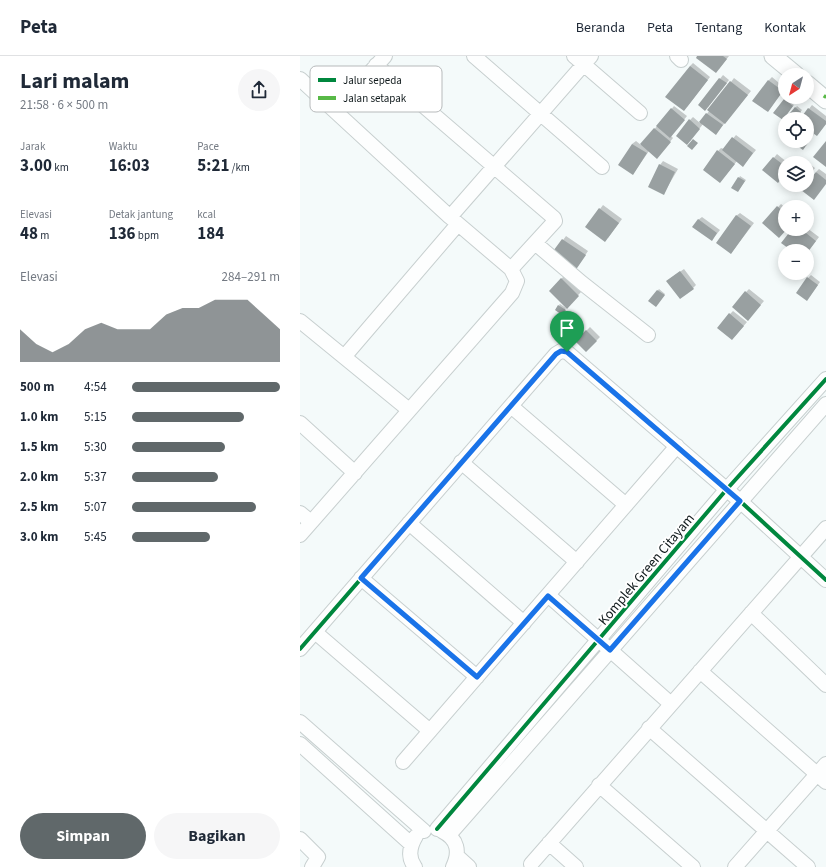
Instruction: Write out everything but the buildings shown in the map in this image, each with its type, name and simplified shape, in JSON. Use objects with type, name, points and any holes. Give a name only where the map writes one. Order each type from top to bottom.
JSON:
[{"type":"street","points":[[474,56],[602,167]]},
{"type":"street","points":[[773,56],[788,68]]},
{"type":"street","points":[[344,357],[454,221],[494,168],[541,114],[583,59],[640,113]]},
{"type":"street","points":[[300,79],[310,88]]},
{"type":"street","points":[[814,89],[825,98]]},
{"type":"street","points":[[300,535],[512,293],[517,281],[516,275],[511,269],[454,221],[336,112]]},
{"type":"street","points":[[434,112],[494,168],[554,218],[554,221],[511,269]]},
{"type":"street","points":[[535,242],[582,283],[648,335]]},
{"type":"street","points":[[300,321],[409,410]]},
{"type":"street","points":[[300,649],[461,462],[556,354],[561,351],[567,352],[677,446],[740,501],[826,580]]},
{"type":"street","name":"Komplek Green Citayam","points":[[437,831],[727,490],[826,379]]},
{"type":"street","points":[[412,866],[409,854],[411,844],[416,836],[437,831],[610,650],[826,404]]},
{"type":"street","points":[[511,406],[626,505]]},
{"type":"street","points":[[300,423],[355,473]]},
{"type":"street","points":[[403,762],[677,446]]},
{"type":"street","points":[[461,462],[577,562]]},
{"type":"street","points":[[300,513],[311,522]]},
{"type":"street","points":[[409,523],[524,623]]},
{"type":"street","points":[[531,864],[826,528]]},
{"type":"street","points":[[361,578],[477,677]]},
{"type":"street","points":[[548,596],[671,704]]},
{"type":"street","points":[[751,613],[826,685]]},
{"type":"street","points":[[315,632],[430,731]]},
{"type":"street","points":[[700,671],[823,773],[766,831],[734,867]]},
{"type":"street","points":[[300,722],[437,831],[457,845],[455,862],[469,867]]},
{"type":"street","points":[[649,728],[808,867]]},
{"type":"street","points":[[300,744],[411,844]]},
{"type":"street","points":[[599,785],[693,867]]},
{"type":"street","points":[[300,839],[318,857],[312,867]]},
{"type":"street","points":[[549,843],[576,867]]},
{"type":"cycle path","points":[[300,649],[556,354],[561,351],[567,352],[740,501],[826,580]]},
{"type":"cycle path","points":[[437,829],[727,489],[826,379]]},
{"type":"route","points":[[561,351],[567,352],[740,501],[610,650],[548,596],[477,677],[361,578],[556,354],[561,351]]}]
